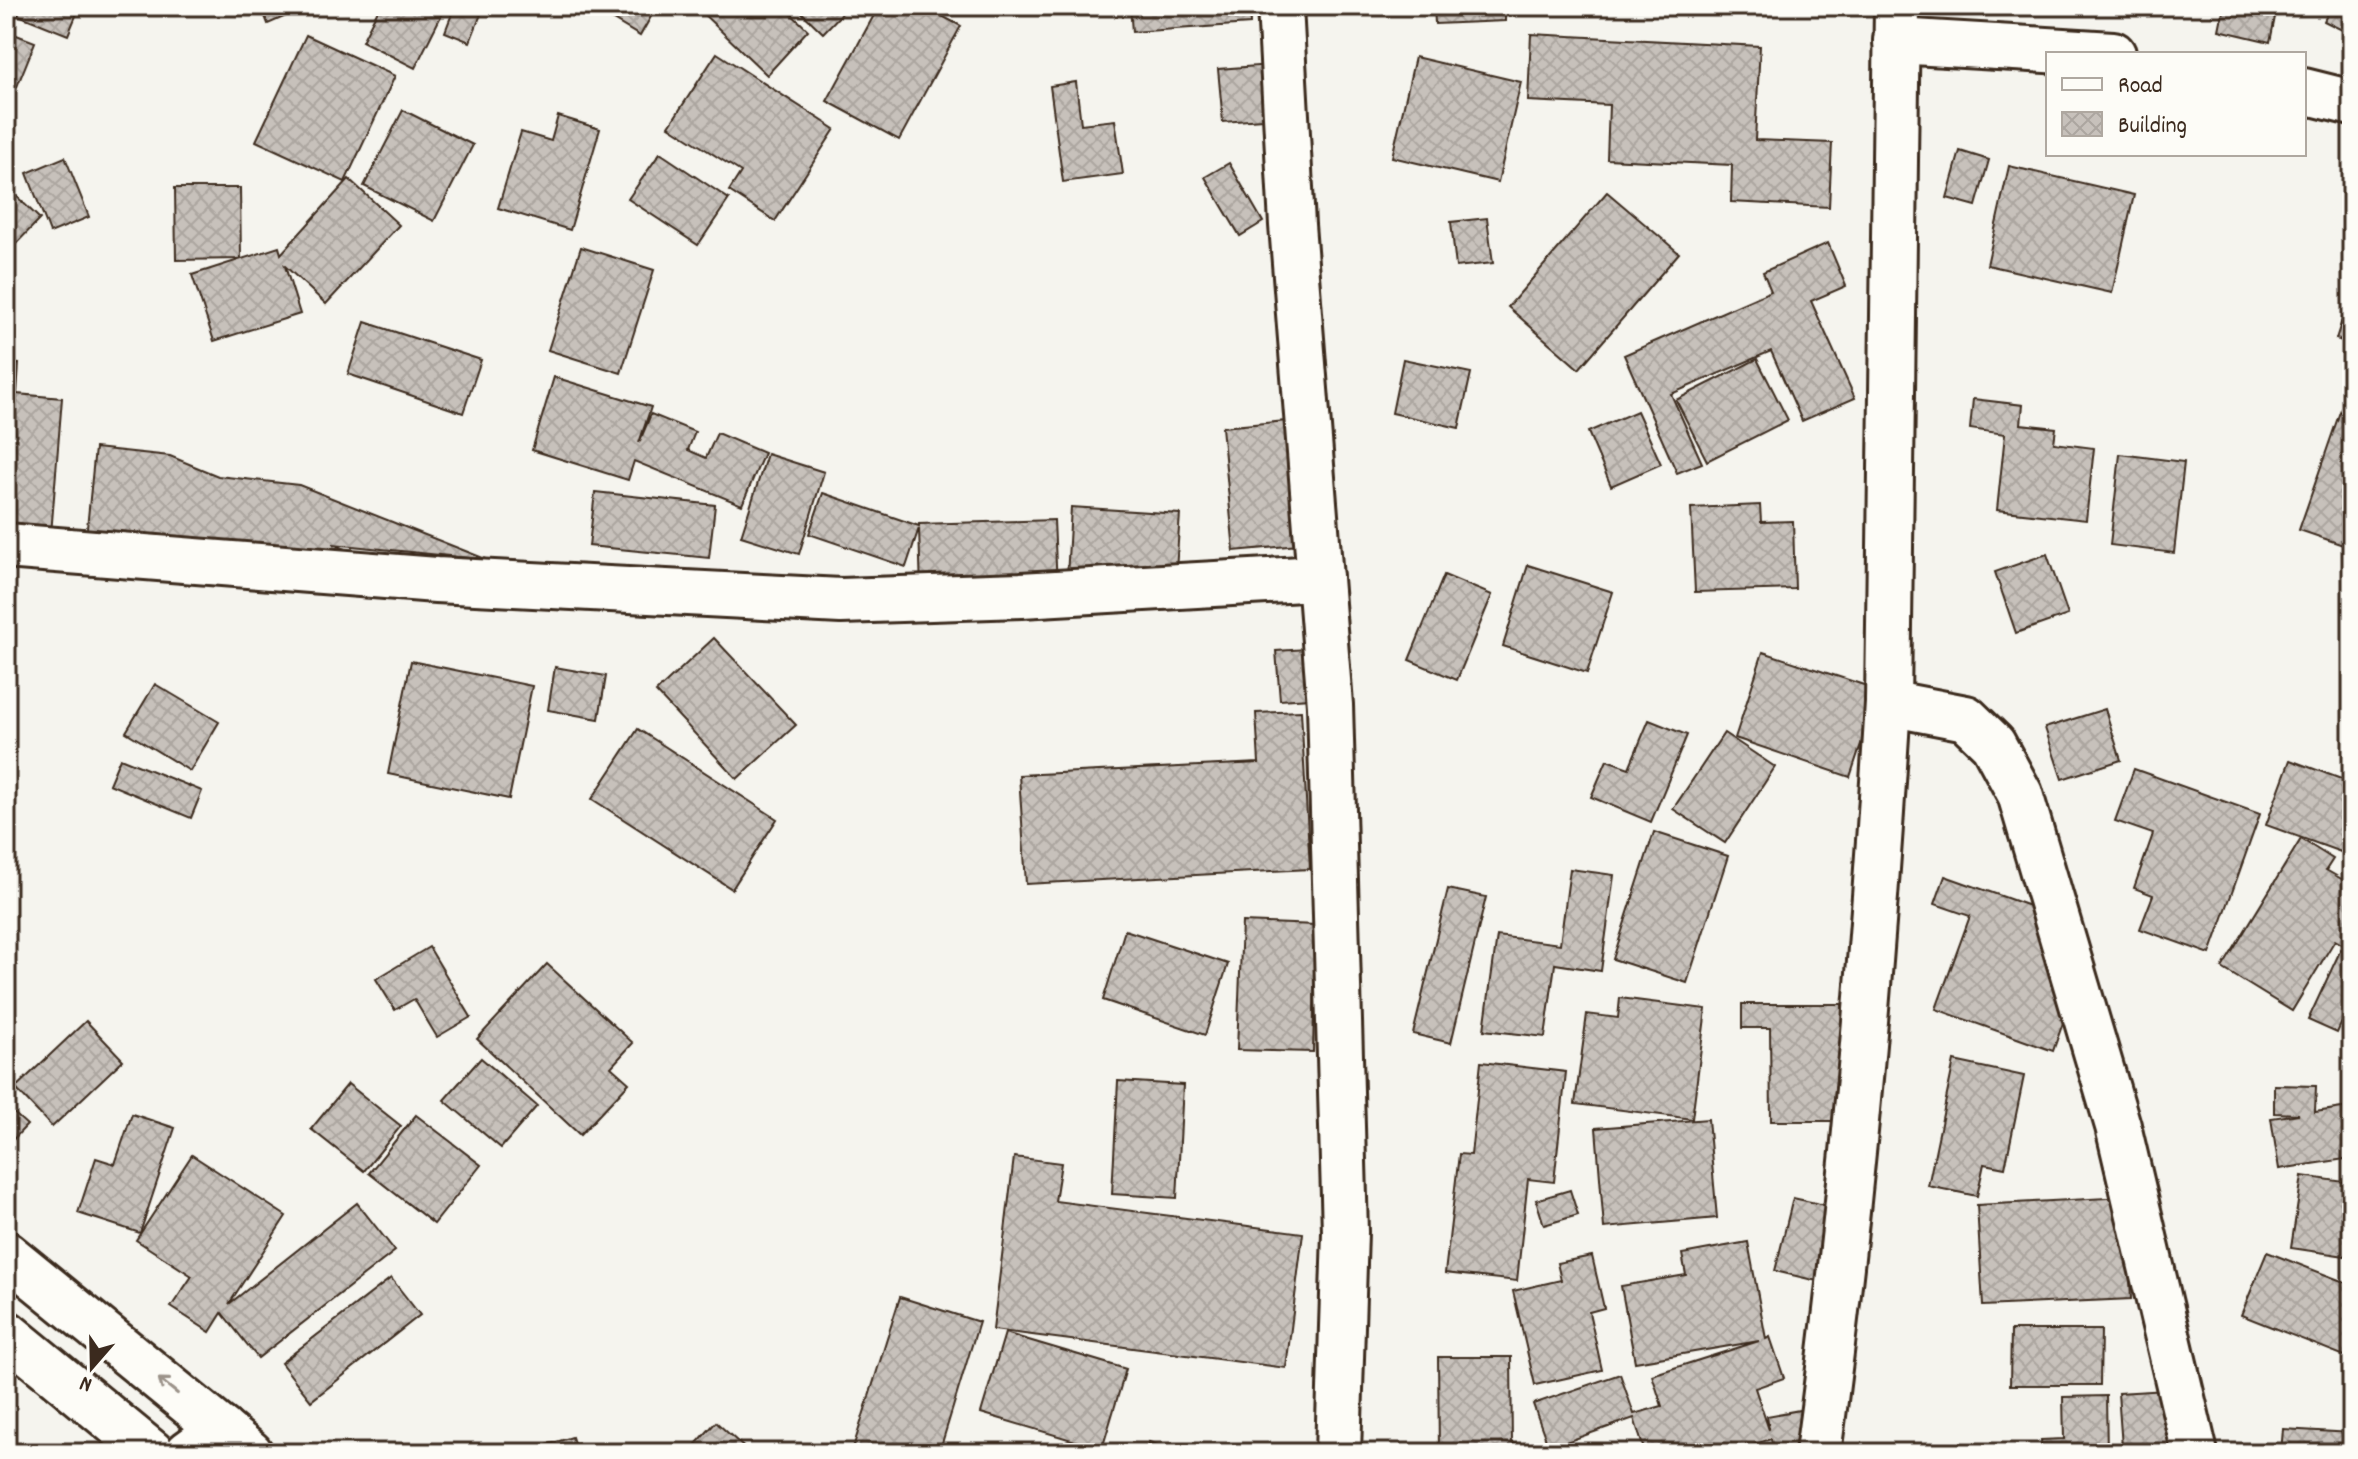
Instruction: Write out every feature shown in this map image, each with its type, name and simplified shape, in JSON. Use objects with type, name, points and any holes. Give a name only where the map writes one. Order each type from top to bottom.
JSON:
[{"type":"main road","points":[[1280,6],[1292,225],[1330,705],[1345,1232],[1338,1453]]},
{"type":"main road","points":[[1818,1453],[1839,1302],[1888,703],[1897,23],[2099,52]]},
{"type":"main road","points":[[2306,92],[2352,103]]},
{"type":"main road","points":[[6,546],[436,580],[841,601],[1021,595],[1320,578]]},
{"type":"main road","points":[[1888,703],[1966,718],[1993,744],[2020,794],[2118,1126],[2195,1453]]},
{"type":"main road","points":[[6,1254],[220,1445]]},
{"type":"main road","points":[[6,1333],[152,1453]]},
{"type":"building","points":[[6,6],[80,6],[68,35],[6,10]]},
{"type":"building","points":[[261,6],[309,6],[268,24]]},
{"type":"building","points":[[380,6],[446,6],[415,68],[362,41]]},
{"type":"building","points":[[455,6],[483,9],[470,42],[445,32]]},
{"type":"building","points":[[590,6],[657,6],[640,36]]},
{"type":"building","points":[[695,6],[783,6],[808,30],[767,75]]},
{"type":"building","points":[[795,6],[849,6],[823,33]]},
{"type":"building","points":[[879,6],[923,6],[961,26],[899,140],[827,101]]},
{"type":"building","points":[[1130,6],[1249,6],[1250,24],[1132,32]]},
{"type":"building","points":[[1434,6],[1505,6],[1505,21],[1435,24]]},
{"type":"building","points":[[2224,6],[2249,6],[2248,11],[2275,17],[2270,42],[2219,30]]},
{"type":"building","points":[[2331,6],[2352,6],[2352,35],[2324,21]]},
{"type":"building","points":[[6,31],[35,42],[6,114]]},
{"type":"building","points":[[1531,34],[1760,46],[1755,140],[1832,143],[1829,207],[1731,202],[1732,165],[1607,159],[1609,105],[1528,101]]},
{"type":"building","points":[[306,35],[395,76],[345,182],[256,141]]},
{"type":"building","points":[[717,53],[835,129],[775,221],[729,191],[741,172],[669,126]]},
{"type":"building","points":[[1415,57],[1521,82],[1498,182],[1392,157]]},
{"type":"building","points":[[1271,65],[1275,118],[1223,122],[1218,69]]},
{"type":"building","points":[[1076,82],[1081,124],[1115,120],[1123,174],[1063,182],[1050,86]]},
{"type":"building","points":[[403,110],[473,145],[434,221],[364,186]]},
{"type":"building","points":[[558,116],[600,129],[570,230],[498,208],[521,132],[551,141]]},
{"type":"building","points":[[1960,151],[1989,160],[1976,206],[1947,198]]},
{"type":"building","points":[[660,153],[729,199],[698,245],[628,199]]},
{"type":"building","points":[[65,157],[89,217],[50,233],[27,173]]},
{"type":"building","points":[[1229,163],[1263,222],[1240,236],[1205,177]]},
{"type":"building","points":[[2009,166],[2134,195],[2112,293],[1987,265]]},
{"type":"building","points":[[349,179],[399,225],[326,304],[285,266],[300,314],[214,341],[192,275],[279,247],[281,254]]},
{"type":"building","points":[[6,186],[40,219],[8,252],[6,251]]},
{"type":"building","points":[[175,188],[240,188],[241,259],[176,260]]},
{"type":"building","points":[[1607,192],[1679,253],[1579,369],[1508,307]]},
{"type":"building","points":[[1487,218],[1493,263],[1456,267],[1451,222]]},
{"type":"building","points":[[1828,243],[1846,286],[1811,301],[1855,398],[1802,421],[1771,351],[1671,394],[1702,463],[1677,473],[1624,355],[1771,291],[1763,272]]},
{"type":"building","points":[[581,247],[654,270],[621,373],[548,350]]},
{"type":"building","points":[[2352,288],[2352,344],[2336,339]]},
{"type":"building","points":[[365,322],[481,360],[463,413],[348,374]]},
{"type":"building","points":[[1403,359],[1471,373],[1459,428],[1392,413]]},
{"type":"building","points":[[1757,359],[1788,420],[1707,461],[1676,400]]},
{"type":"building","points":[[6,363],[19,364],[17,394],[62,398],[49,559],[6,556]]},
{"type":"building","points":[[554,377],[651,407],[639,443],[651,414],[695,432],[688,450],[706,458],[717,433],[764,453],[742,505],[634,461],[628,480],[532,450]]},
{"type":"building","points":[[2352,377],[2352,548],[2299,530]]},
{"type":"building","points":[[1973,399],[2023,405],[2021,424],[2056,428],[2054,443],[2094,448],[2086,520],[1997,510],[2005,434],[1970,429]]},
{"type":"building","points":[[1637,411],[1661,464],[1611,486],[1588,432]]},
{"type":"building","points":[[1308,419],[1320,543],[1234,551],[1222,427]]},
{"type":"building","points":[[95,448],[170,456],[218,476],[299,485],[488,560],[333,544],[443,586],[241,550],[214,539],[202,570],[84,558]]},
{"type":"building","points":[[767,454],[824,472],[799,554],[741,536]]},
{"type":"building","points":[[2120,454],[2184,462],[2174,553],[2110,545]]},
{"type":"building","points":[[595,492],[715,505],[709,558],[589,546]]},
{"type":"building","points":[[823,493],[919,526],[1054,520],[1057,587],[921,591],[919,528],[906,567],[809,534]]},
{"type":"building","points":[[1760,505],[1761,522],[1793,521],[1795,589],[1695,592],[1691,508]]},
{"type":"building","points":[[1071,507],[1180,514],[1175,584],[1067,577]]},
{"type":"building","points":[[2047,554],[2068,615],[2016,633],[1995,572]]},
{"type":"building","points":[[1528,565],[1613,592],[1587,673],[1503,646]]},
{"type":"building","points":[[1444,575],[1492,595],[1457,680],[1409,660]]},
{"type":"building","points":[[714,638],[796,725],[737,779],[656,692]]},
{"type":"building","points":[[1307,649],[1310,698],[1280,700],[1276,651]]},
{"type":"building","points":[[1763,652],[1879,690],[1850,777],[1735,738]]},
{"type":"building","points":[[411,661],[532,686],[509,799],[388,774]]},
{"type":"building","points":[[555,667],[606,676],[599,719],[548,710]]},
{"type":"building","points":[[155,684],[219,722],[190,771],[126,732]]},
{"type":"building","points":[[2105,709],[2121,760],[2062,779],[2045,728]]},
{"type":"building","points":[[1301,711],[1310,869],[1026,884],[1019,775],[1259,763],[1256,713]]},
{"type":"building","points":[[1649,720],[1687,735],[1651,822],[1591,797],[1607,760],[1629,768]]},
{"type":"building","points":[[638,729],[777,819],[732,889],[592,799]]},
{"type":"building","points":[[1724,733],[1775,767],[1725,843],[1673,809]]},
{"type":"building","points":[[120,758],[202,791],[191,818],[109,784]]},
{"type":"building","points":[[2290,760],[2352,783],[2352,856],[2266,825]]},
{"type":"building","points":[[2134,769],[2260,814],[2210,954],[2140,929],[2153,895],[2134,888],[2153,834],[2115,821]]},
{"type":"building","points":[[1654,832],[1728,856],[1687,983],[1613,959]]},
{"type":"building","points":[[2301,839],[2333,859],[2326,870],[2352,885],[2352,950],[2335,940],[2292,1011],[2222,968]]},
{"type":"building","points":[[1570,869],[1614,875],[1601,971],[1555,964],[1545,1037],[1484,1030],[1497,936],[1560,944]]},
{"type":"building","points":[[1945,876],[2063,918],[2081,972],[2053,1051],[1936,1009],[1970,916],[1935,904]]},
{"type":"building","points":[[1448,889],[1486,897],[1451,1043],[1413,1034]]},
{"type":"building","points":[[1242,922],[1316,925],[1313,1052],[1237,1050]]},
{"type":"building","points":[[1125,930],[1228,964],[1205,1035],[1103,1000]]},
{"type":"building","points":[[429,947],[471,1017],[437,1037],[414,999],[395,1010],[376,979]]},
{"type":"building","points":[[2341,949],[2352,954],[2352,1000],[2337,1033],[2308,1020]]},
{"type":"building","points":[[547,964],[633,1043],[611,1067],[629,1083],[580,1135],[477,1039]]},
{"type":"building","points":[[1620,998],[1706,1009],[1692,1119],[1575,1104],[1587,1014],[1618,1018]]},
{"type":"building","points":[[1742,1004],[1842,1004],[1842,1121],[1771,1121],[1770,1028],[1742,1028]]},
{"type":"building","points":[[86,1021],[123,1060],[52,1127],[15,1088]]},
{"type":"building","points":[[481,1058],[537,1106],[501,1148],[444,1100]]},
{"type":"building","points":[[1954,1061],[2024,1076],[2005,1168],[1984,1164],[1977,1196],[1928,1186]]},
{"type":"building","points":[[1481,1062],[1566,1072],[1554,1182],[1528,1179],[1517,1281],[1445,1273],[1459,1154],[1471,1155]]},
{"type":"building","points":[[1118,1081],[1183,1085],[1177,1198],[1112,1194]]},
{"type":"building","points":[[348,1084],[401,1126],[364,1171],[311,1129]]},
{"type":"building","points":[[2274,1085],[2316,1086],[2315,1112],[2349,1107],[2352,1158],[2279,1169],[2271,1118],[2299,1114],[2274,1113]]},
{"type":"building","points":[[6,1106],[27,1125],[6,1147]]},
{"type":"building","points":[[132,1114],[175,1128],[140,1233],[78,1213],[96,1158],[115,1164]]},
{"type":"building","points":[[416,1115],[481,1165],[434,1224],[369,1173]]},
{"type":"building","points":[[1708,1119],[1717,1218],[1604,1228],[1596,1128]]},
{"type":"building","points":[[192,1155],[286,1216],[229,1304],[357,1203],[395,1251],[258,1358],[222,1313],[210,1332],[171,1307],[192,1276],[136,1240]]},
{"type":"building","points":[[1014,1157],[1061,1163],[1055,1201],[1303,1233],[1286,1368],[993,1330]]},
{"type":"building","points":[[2302,1176],[2352,1183],[2352,1257],[2291,1248]]},
{"type":"building","points":[[1570,1190],[1578,1215],[1544,1225],[1536,1200]]},
{"type":"building","points":[[2126,1197],[2131,1299],[1983,1306],[1977,1205]]},
{"type":"building","points":[[1793,1198],[1847,1210],[1830,1284],[1775,1271]]},
{"type":"building","points":[[1748,1242],[1766,1339],[1770,1337],[1784,1378],[1755,1388],[1769,1430],[1767,1416],[1816,1407],[1825,1453],[1774,1453],[1771,1439],[1727,1453],[1645,1453],[1634,1418],[1549,1448],[1533,1404],[1620,1374],[1634,1414],[1662,1406],[1652,1375],[1759,1341],[1635,1362],[1621,1286],[1686,1275],[1682,1254]]},
{"type":"building","points":[[2267,1252],[2352,1285],[2352,1345],[2347,1357],[2241,1315]]},
{"type":"building","points":[[1592,1256],[1604,1308],[1589,1312],[1602,1370],[1535,1385],[1513,1291],[1561,1280],[1557,1263]]},
{"type":"building","points":[[391,1278],[420,1315],[311,1401],[281,1363]]},
{"type":"building","points":[[900,1297],[979,1322],[939,1453],[868,1453],[853,1448]]},
{"type":"building","points":[[2011,1330],[2101,1330],[2100,1385],[2010,1385]]},
{"type":"building","points":[[1005,1333],[1126,1369],[1102,1449],[981,1413]]},
{"type":"building","points":[[1438,1357],[1511,1357],[1512,1443],[1551,1453],[1439,1452]]},
{"type":"building","points":[[2167,1390],[2171,1453],[2111,1453],[2110,1447],[2122,1447],[2118,1393]]},
{"type":"building","points":[[2106,1396],[2107,1453],[2042,1453],[2041,1440],[2064,1439],[2063,1397]]},
{"type":"building","points":[[716,1422],[750,1453],[688,1453]]},
{"type":"building","points":[[2283,1429],[2352,1433],[2352,1453],[2281,1453]]},
{"type":"building","points":[[572,1437],[577,1453],[550,1453],[547,1445]]},
{"type":"building","points":[[1149,1442],[1181,1453],[1145,1453]]}]
